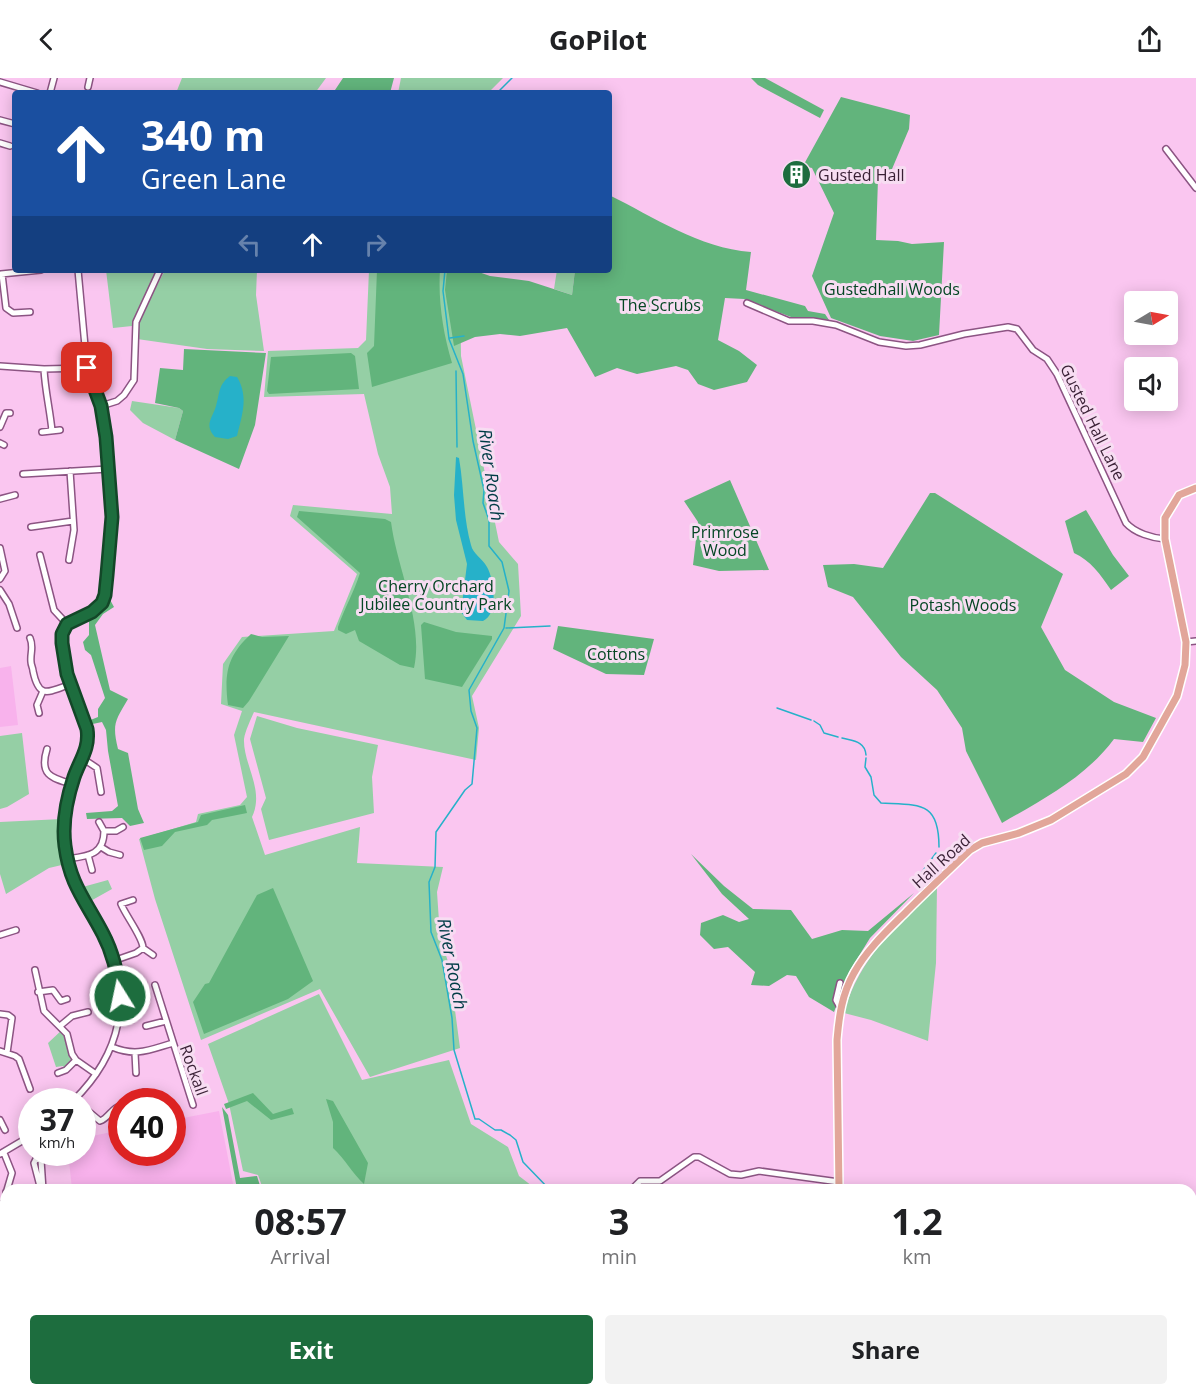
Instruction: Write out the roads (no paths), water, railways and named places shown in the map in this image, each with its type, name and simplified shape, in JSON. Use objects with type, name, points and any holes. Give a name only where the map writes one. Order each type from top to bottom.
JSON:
[{"type":"main road","points":[[1165,539],[1165,518],[1172,506],[1179,495],[1196,488]]},
{"type":"main road","name":"Hall Road","points":[[838,1184],[837,1040],[841,1009],[853,974],[865,956],[903,915],[970,850],[982,843],[1051,820],[1135,766],[1143,757],[1177,696],[1183,676],[1186,642],[1165,539]]},
{"type":"street","points":[[88,87],[90,78]]},
{"type":"street","points":[[0,82],[27,90]]},
{"type":"street","points":[[0,143],[10,146]]},
{"type":"street","points":[[1166,149],[1196,188]]},
{"type":"street","points":[[78,273],[87,368],[101,406],[106,437],[112,517],[104,598],[94,611],[67,624],[62,634],[65,666],[87,729],[88,743],[72,784],[64,842],[80,895],[104,936],[113,961],[119,987],[120,1009],[119,1023],[112,1047],[85,1088]]},
{"type":"street","points":[[101,406],[117,401],[134,380],[136,322],[159,273]]},
{"type":"street","points":[[1,274],[6,308],[13,313],[30,312]]},
{"type":"street","name":"Gusted Hall Lane","points":[[747,303],[789,321],[813,321],[837,325],[879,342],[899,345],[920,345],[964,334],[1008,327],[1017,329],[1034,350],[1047,359],[1057,374],[1126,523],[1136,531],[1158,539],[1165,539]]},
{"type":"street","points":[[0,366],[44,369],[87,368]]},
{"type":"street","points":[[44,369],[45,392],[50,408],[52,430]]},
{"type":"street","points":[[0,428],[6,413],[10,413]]},
{"type":"street","points":[[42,432],[60,429]]},
{"type":"street","points":[[23,474],[108,469]]},
{"type":"street","points":[[69,560],[74,530],[70,471]]},
{"type":"street","points":[[0,499],[15,495]]},
{"type":"street","points":[[37,534],[33,527],[73,521]]},
{"type":"street","points":[[0,549],[5,571],[0,579]]},
{"type":"street","points":[[40,555],[54,610],[67,624]]},
{"type":"street","points":[[0,590],[9,604],[16,628]]},
{"type":"street","points":[[38,640],[31,640],[31,662],[35,683],[43,691]]},
{"type":"street","points":[[1186,642],[1196,641]]},
{"type":"street","points":[[43,691],[71,684]]},
{"type":"street","points":[[39,713],[37,705],[43,691]]},
{"type":"street","points":[[47,749],[45,760],[48,775],[72,784]]},
{"type":"street","points":[[82,758],[97,768],[101,792]]},
{"type":"street","points":[[99,822],[104,831],[102,847]]},
{"type":"street","points":[[104,831],[116,831],[123,827]]},
{"type":"street","points":[[68,859],[88,855],[102,847]]},
{"type":"street","points":[[102,847],[120,855]]},
{"type":"street","points":[[88,855],[92,870]]},
{"type":"street","points":[[134,900],[121,904],[129,922],[143,941],[143,948]]},
{"type":"street","points":[[0,935],[16,930]]},
{"type":"street","points":[[113,961],[136,953],[143,948]]},
{"type":"street","points":[[143,948],[153,955]]},
{"type":"street","points":[[35,970],[38,992],[45,1013],[67,1034],[72,1054],[76,1060],[96,1074]]},
{"type":"street","points":[[840,984],[836,1000],[841,1009]]},
{"type":"street","points":[[155,985],[173,1043]]},
{"type":"street","points":[[38,992],[53,990],[61,1001],[67,999]]},
{"type":"street","points":[[60,1026],[72,1016],[88,1012]]},
{"type":"street","points":[[0,1014],[12,1018],[7,1053]]},
{"type":"street","points":[[146,1026],[166,1021]]},
{"type":"street","name":"Rockall","points":[[112,1047],[135,1053],[173,1043],[193,1106]]},
{"type":"street","points":[[0,1052],[19,1059],[30,1088]]},
{"type":"street","points":[[135,1053],[135,1073]]},
{"type":"street","points":[[58,1073],[66,1071],[76,1060]]},
{"type":"street","points":[[96,1118],[100,1121],[108,1114]]},
{"type":"street","points":[[0,1120],[5,1130]]},
{"type":"street","points":[[9,1184],[12,1173],[2,1154],[18,1144]]},
{"type":"street","points":[[637,1184],[640,1181],[660,1181],[694,1157],[699,1157],[730,1174],[741,1175],[759,1171],[823,1184]]},
{"type":"street","points":[[40,1184],[34,1163],[36,1159],[41,1160],[42,1184]]},
{"type":"water","points":[[230,376],[237,377],[244,399],[237,436],[228,439],[215,437],[209,425],[221,386]]},
{"type":"water","points":[[456,457],[459,458],[466,524],[471,545],[487,567],[492,580],[493,604],[488,617],[483,621],[467,620],[461,612],[467,564],[456,520],[454,495]]},
{"type":"waterway","name":"River Roach","points":[[500,90],[512,78]]},
{"type":"waterway","name":"River Roach","points":[[445,273],[443,291],[449,339],[463,374],[473,441],[484,490],[483,503],[489,520],[489,546],[502,562],[509,591],[504,628],[469,690],[471,711],[477,728],[472,784],[465,790],[436,832],[435,867],[429,882],[431,932],[442,960],[452,1018],[454,1050],[475,1119],[479,1119],[495,1130],[501,1130],[516,1140],[523,1162],[544,1184]]},
{"type":"waterway","points":[[450,338],[464,336]]},
{"type":"waterway","points":[[456,371],[457,447]]},
{"type":"waterway","points":[[506,628],[550,626]]},
{"type":"waterway","points":[[777,708],[811,720]]},
{"type":"waterway","points":[[814,721],[820,725],[824,733],[838,737]]},
{"type":"waterway","points":[[842,738],[861,744],[866,755]]},
{"type":"waterway","points":[[866,758],[865,767],[871,777],[874,795],[881,803],[907,804],[925,808],[935,821],[939,847]]},
{"type":"waterway","points":[[920,882],[919,876],[936,853]]},
{"type":"place","name":"Gusted Hall","points":[[797,175]]},
{"type":"park label","name":"Gustedhall Woods","points":[[892,289]]},
{"type":"park label","name":"The Scrubs","points":[[660,305]]},
{"type":"park label","name":"Primrose Wood","points":[[725,541]]},
{"type":"park label","name":"Cherry Orchard Jubilee Country Park","points":[[436,595]]},
{"type":"park label","name":"Potash Woods","points":[[963,605]]},
{"type":"park label","name":"Cottons","points":[[616,654]]}]
